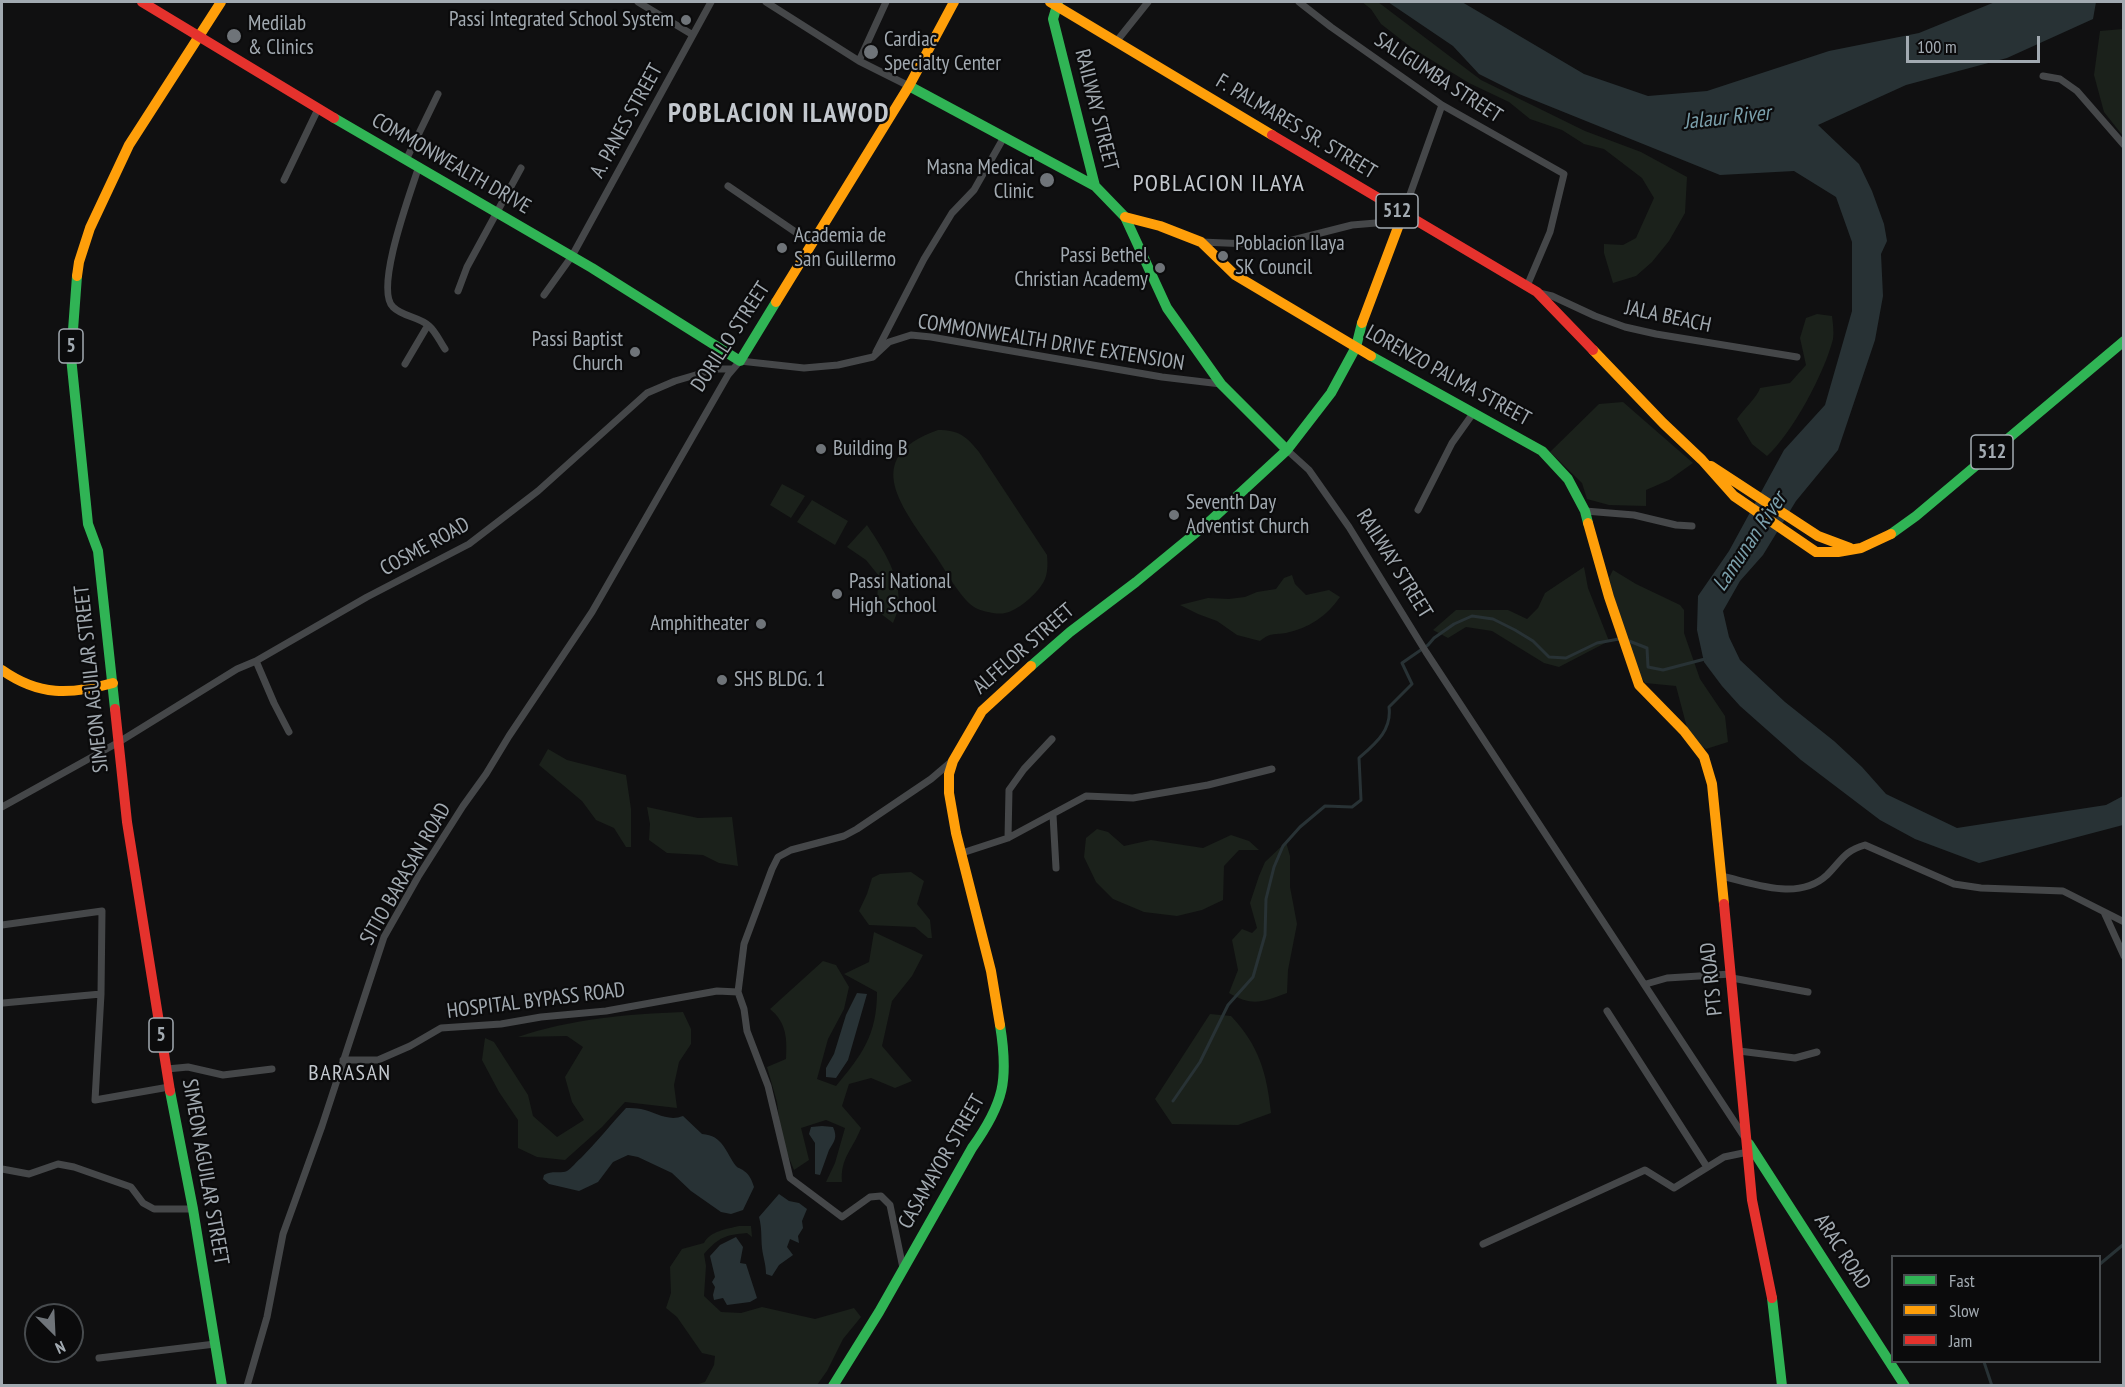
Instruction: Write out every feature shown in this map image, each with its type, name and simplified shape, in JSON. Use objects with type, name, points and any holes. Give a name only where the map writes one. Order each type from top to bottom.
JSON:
[{"type":"main road","name":"COMMONWEALTH DRIVE","points":[[142,2],[318,109],[572,256],[736,365]]},
{"type":"main road","name":"SIMEON AGUILAR STREET","points":[[221,2],[129,145],[90,228],[79,262],[74,298],[71,357],[88,524],[98,551],[127,822],[169,1087],[193,1209],[222,1386]]},
{"type":"main road","name":"DORILLO STREET","points":[[736,365],[909,86],[954,2]]},
{"type":"main road","name":"F. PALMARES SR. STREET","points":[[1055,3],[1402,218],[1537,292],[1743,503],[1809,548],[1827,553],[1852,548]]},
{"type":"main road","name":"RAILWAY STREET","points":[[1055,3],[1054,27],[1095,186],[1125,217],[1167,308],[1221,384],[1287,450]]},
{"type":"main road","points":[[909,86],[1095,186]]},
{"type":"main road","points":[[1125,217],[1160,226],[1201,242]]},
{"type":"main road","name":"ALFELOR STREET","points":[[953,761],[982,711],[1002,691],[1070,632],[1209,522],[1287,450],[1331,393],[1356,347],[1362,323],[1402,218]]},
{"type":"main road","name":"LORENZO PALMA STREET","points":[[1201,242],[1235,275],[1356,347],[1542,451],[1568,479],[1585,511],[1609,597]]},
{"type":"main road","name":"512","points":[[1852,548],[1875,543],[1900,527],[2124,341]]},
{"type":"main road","name":"F. PALMARES SR. STREET","points":[[1702,460],[1806,528],[1830,542],[1852,548]]},
{"type":"main road","name":"PTS ROAD","points":[[1609,597],[1639,685],[1684,731],[1704,757],[1712,784],[1752,1200],[1772,1300],[1782,1386]]},
{"type":"main road","points":[[2,670],[15,682],[58,693],[90,690],[113,683]]},
{"type":"main road","name":"CASAMAYOR STREET","points":[[833,1386],[879,1312],[972,1148],[989,1124],[1001,1098],[1005,1073],[1003,1042],[991,971],[949,793],[949,774],[953,761]]},
{"type":"main road","name":"ARAC ROAD","points":[[1746,1140],[1905,1386]]},
{"type":"street","points":[[638,2],[693,36]]},
{"type":"street","name":"A. PANES STREET","points":[[543,295],[572,256],[711,2]]},
{"type":"street","points":[[766,2],[859,61],[909,86]]},
{"type":"street","points":[[859,61],[886,2]]},
{"type":"street","points":[[1116,42],[1148,2]]},
{"type":"street","name":"SALIGUMBA STREET","points":[[1299,2],[1442,105],[1564,174],[1550,232],[1527,286]]},
{"type":"street","points":[[2043,76],[2060,79],[2077,91],[2124,145]]},
{"type":"street","points":[[406,160],[438,94]]},
{"type":"street","points":[[1201,242],[1273,245],[1352,225],[1402,218],[1442,105]]},
{"type":"street","points":[[284,180],[318,109]]},
{"type":"street","points":[[873,357],[924,259],[952,213],[974,190],[1004,137]]},
{"type":"street","points":[[419,166],[396,239],[387,278],[387,298],[392,307],[401,313],[428,325],[445,350]]},
{"type":"street","points":[[458,291],[467,267],[521,168]]},
{"type":"street","points":[[728,186],[813,244]]},
{"type":"street","name":"JALA BEACH","points":[[1537,292],[1552,296],[1625,327],[1666,336],[1797,357]]},
{"type":"street","points":[[405,364],[428,325]]},
{"type":"street","name":"COMMONWEALTH DRIVE EXTENSION","points":[[736,365],[804,368],[838,365],[873,357],[889,342],[911,335],[1162,377],[1221,384]]},
{"type":"street","name":"DORILLO STREET","points":[[592,612],[736,365]]},
{"type":"street","name":"COSME ROAD","points":[[2,805],[119,742],[228,675],[367,597],[469,544],[538,491],[647,393],[675,381],[736,365]]},
{"type":"street","points":[[1418,510],[1452,443],[1474,412]]},
{"type":"street","name":"RAILWAY STREET","points":[[1287,450],[1309,470],[1349,527],[1426,652],[1646,984],[1746,1140]]},
{"type":"street","points":[[1585,511],[1634,515],[1676,525],[1692,526]]},
{"type":"street","name":"SITIO BARASAN ROAD","points":[[247,1386],[267,1317],[283,1234],[377,958],[390,927],[458,814],[592,612]]},
{"type":"street","points":[[256,661],[289,732]]},
{"type":"street","points":[[1008,838],[1009,790],[1024,769],[1052,739]]},
{"type":"street","name":"ALFELOR STREET","points":[[738,992],[744,944],[778,857],[791,850],[844,836],[857,830],[953,761]]},
{"type":"street","points":[[962,854],[1008,838],[1086,796],[1132,798],[1208,786],[1272,769]]},
{"type":"street","points":[[1053,814],[1056,868]]},
{"type":"street","points":[[1721,876],[1789,890],[1808,887],[1822,879],[1850,849],[1865,845],[1954,885],[2063,891],[2124,922]]},
{"type":"street","points":[[2,926],[102,911],[101,994],[95,1100],[169,1087]]},
{"type":"street","points":[[2104,912],[2124,956]]},
{"type":"street","points":[[1646,984],[1667,978],[1731,976],[1808,992]]},
{"type":"street","name":"HOSPITAL BYPASS ROAD","points":[[343,1060],[378,1060],[410,1046],[441,1028],[501,1024],[542,1017],[606,1011],[717,991],[738,992]]},
{"type":"street","points":[[738,992],[747,1031],[768,1086],[790,1178],[842,1217],[870,1197],[880,1196],[890,1205],[903,1268]]},
{"type":"street","points":[[3,1003],[101,994]]},
{"type":"street","points":[[1607,1011],[1707,1167]]},
{"type":"street","points":[[1739,1051],[1795,1058],[1817,1052]]},
{"type":"street","points":[[167,1069],[188,1067],[223,1075],[272,1069]]},
{"type":"street","points":[[1483,1244],[1646,1170],[1674,1188],[1724,1157],[1748,1152]]},
{"type":"street","points":[[2,1169],[29,1174],[58,1164],[74,1167],[131,1187],[143,1203],[154,1209],[193,1209]]},
{"type":"street","points":[[99,1358],[215,1344]]},
{"type":"shaded area","points":[[1362,2],[1378,2],[1481,80],[1585,131],[1641,152],[1687,177],[1685,213],[1669,241],[1652,262],[1636,276],[1613,283],[1604,253],[1604,244],[1623,245],[1636,238],[1654,198],[1642,178],[1604,149],[1584,144],[1562,130],[1530,119],[1509,102],[1469,83],[1412,48],[1381,24],[1371,9]]},
{"type":"shaded area","points":[[2124,29],[2123,136],[2104,112],[2094,75],[2100,31]]},
{"type":"shaded area","points":[[1817,314],[1832,316],[1833,336],[1829,353],[1797,418],[1767,456],[1752,444],[1737,419],[1760,388],[1790,383],[1806,365],[1800,338],[1806,318]]},
{"type":"shaded area","points":[[1623,402],[1693,463],[1669,480],[1646,490],[1646,506],[1609,505],[1587,499],[1582,483],[1550,452],[1599,404]]},
{"type":"shaded area","points":[[938,430],[957,433],[974,446],[1047,555],[1047,571],[1043,583],[1030,598],[1010,612],[989,612],[977,608],[963,597],[901,503],[895,486],[894,470],[899,455],[914,442]]},
{"type":"shaded area","points":[[782,484],[805,496],[791,518],[770,505]]},
{"type":"shaded area","points":[[812,500],[848,521],[835,545],[797,522]]},
{"type":"shaded area","points":[[867,525],[888,559],[897,584],[898,610],[893,623],[876,610],[879,576],[866,560],[847,547]]},
{"type":"shaded area","points":[[1584,567],[1588,588],[1609,641],[1559,667],[1544,663],[1492,631],[1466,627],[1448,638],[1433,630],[1456,610],[1508,610],[1527,619],[1538,608],[1545,593]]},
{"type":"shaded area","points":[[1613,570],[1680,605],[1684,610],[1684,633],[1700,679],[1725,716],[1728,742],[1706,749],[1690,739],[1676,686],[1645,683],[1632,662],[1609,578]]},
{"type":"shaded area","points":[[1292,575],[1295,584],[1306,595],[1329,590],[1340,597],[1329,610],[1310,624],[1294,631],[1270,635],[1260,641],[1237,635],[1217,621],[1180,605],[1208,598],[1245,597],[1257,592],[1276,589],[1284,578]]},
{"type":"shaded area","points":[[548,749],[567,760],[626,775],[631,809],[631,847],[626,847],[614,828],[596,820],[582,801],[539,765]]},
{"type":"shaded area","points":[[647,807],[698,818],[732,817],[738,866],[719,863],[703,855],[667,853],[649,840],[650,824]]},
{"type":"shaded area","points":[[1097,829],[1108,832],[1124,846],[1151,840],[1203,848],[1231,835],[1249,841],[1259,850],[1239,850],[1224,866],[1223,900],[1202,910],[1177,916],[1144,912],[1113,899],[1096,882],[1084,857],[1086,838]]},
{"type":"shaded area","points":[[1286,842],[1290,856],[1290,887],[1297,924],[1288,970],[1287,993],[1264,1001],[1251,1002],[1229,993],[1238,970],[1232,940],[1242,929],[1252,933],[1257,928],[1250,903],[1259,876],[1265,862]]},
{"type":"shaded area","points":[[911,872],[924,881],[917,904],[930,920],[932,938],[928,938],[915,927],[869,925],[859,911],[872,878],[880,874]]},
{"type":"shaded area","points":[[874,932],[923,955],[912,976],[892,1001],[882,1046],[912,1081],[895,1088],[871,1078],[849,1084],[842,1106],[861,1128],[845,1160],[842,1182],[826,1182],[835,1163],[845,1128],[826,1120],[801,1128],[809,1160],[794,1170],[782,1141],[777,1102],[767,1067],[786,1059],[785,1032],[780,1020],[770,1009],[823,961],[836,965],[849,987],[844,1009],[828,1039],[817,1079],[836,1086],[866,1044],[874,1020],[877,992],[844,974],[869,962]]},
{"type":"shaded area","points":[[683,1012],[691,1029],[691,1044],[679,1062],[674,1085],[677,1108],[625,1102],[602,1127],[565,1160],[537,1157],[518,1148],[518,1120],[499,1092],[482,1060],[485,1038],[494,1042],[528,1095],[533,1116],[557,1137],[584,1120],[572,1102],[565,1077],[583,1047],[567,1036],[518,1037],[558,1026],[599,1019]]},
{"type":"shaded area","points":[[1210,1014],[1231,1016],[1255,1049],[1267,1085],[1271,1113],[1238,1125],[1172,1124],[1155,1099]]},
{"type":"shaded area","points":[[739,1226],[751,1226],[752,1237],[747,1233],[728,1236],[718,1240],[704,1254],[706,1266],[704,1296],[721,1312],[741,1313],[762,1307],[815,1319],[854,1308],[861,1317],[843,1339],[827,1371],[817,1385],[695,1385],[705,1382],[714,1365],[715,1356],[702,1353],[677,1317],[666,1308],[671,1293],[670,1267],[682,1249],[704,1243],[715,1233]]},
{"type":"water","points":[[1388,2],[1462,2],[1584,74],[1648,96],[1707,91],[1829,51],[1919,33],[1995,2],[2096,2],[2093,19],[2007,58],[1906,85],[1818,125],[1859,164],[1884,224],[1887,241],[1881,254],[1883,296],[1875,340],[1838,450],[1796,501],[1763,555],[1740,581],[1723,611],[1729,637],[1740,660],[1785,702],[1834,741],[1886,794],[1957,828],[2106,805],[2123,796],[2123,825],[1979,863],[1915,839],[1880,820],[1801,760],[1740,706],[1722,686],[1704,662],[1697,630],[1698,596],[1729,551],[1784,450],[1825,405],[1852,311],[1852,242],[1836,197],[1794,171],[1720,175],[1519,94],[1479,74],[1453,46]]},
{"type":"water","points":[[857,993],[867,994],[848,1060],[836,1078],[826,1077],[826,1068],[834,1054],[846,1015]]},
{"type":"water","points":[[626,1108],[641,1109],[672,1118],[683,1116],[702,1134],[719,1141],[736,1166],[748,1174],[754,1187],[743,1210],[731,1214],[721,1212],[691,1191],[672,1173],[638,1157],[628,1155],[613,1162],[598,1182],[579,1191],[549,1184],[543,1179],[544,1175],[564,1172],[571,1168]]},
{"type":"water","points":[[811,1127],[833,1127],[835,1137],[820,1175],[815,1174],[815,1143],[809,1134]]},
{"type":"water","points":[[779,1194],[807,1209],[802,1221],[803,1228],[798,1236],[799,1243],[790,1239],[787,1247],[793,1255],[779,1265],[772,1276],[766,1274],[759,1217]]},
{"type":"water","points":[[736,1237],[743,1247],[740,1263],[746,1264],[757,1298],[750,1302],[727,1305],[723,1298],[714,1300],[715,1287],[712,1282],[715,1277],[710,1256],[720,1245]]},
{"type":"waterway","points":[[1173,1101],[1200,1062],[1228,1005],[1253,977],[1265,935],[1266,899],[1274,867],[1283,846],[1300,827],[1325,806],[1352,807],[1361,800],[1359,758],[1382,736],[1388,723],[1389,707],[1412,684],[1402,663],[1454,624],[1472,616],[1493,619],[1515,630],[1533,641],[1549,657],[1566,658],[1597,643],[1619,639]]},
{"type":"waterway","points":[[1629,641],[1647,648],[1648,667],[1663,670],[1705,659]]},
{"type":"waterway","points":[[2101,1263],[2124,1244]]},
{"type":"waterway","points":[[1984,1363],[1992,1386]]},
{"type":"traffic: fast","points":[[1058,2],[1053,19],[1095,186],[1125,217],[1167,308],[1221,384],[1287,450]]},
{"type":"traffic: fast","points":[[909,86],[1095,186]]},
{"type":"traffic: fast","points":[[334,118],[592,268],[740,361],[776,302]]},
{"type":"traffic: fast","points":[[77,276],[71,357],[88,524],[98,551],[115,709]]},
{"type":"traffic: fast","points":[[1031,666],[1070,632],[1209,522],[1287,450],[1331,393],[1356,347],[1362,323]]},
{"type":"traffic: fast","points":[[1891,534],[1916,516],[2124,341]]},
{"type":"traffic: fast","points":[[1371,356],[1542,451],[1568,479],[1585,511],[1588,523]]},
{"type":"traffic: fast","points":[[833,1386],[879,1312],[991,1118],[1004,1076],[1000,1025]]},
{"type":"traffic: fast","points":[[170,1091],[193,1209],[222,1386]]},
{"type":"traffic: fast","points":[[1749,1144],[1905,1386]]},
{"type":"traffic: fast","points":[[1772,1298],[1782,1386]]},
{"type":"traffic: slow","points":[[77,276],[90,228],[129,145],[221,2]]},
{"type":"traffic: slow","points":[[776,302],[909,86],[954,2]]},
{"type":"traffic: slow","points":[[1050,2],[1272,135]]},
{"type":"traffic: slow","points":[[1362,323],[1403,214]]},
{"type":"traffic: slow","points":[[1125,217],[1160,226],[1201,242],[1235,275],[1371,356]]},
{"type":"traffic: slow","points":[[1593,350],[1702,460],[1734,496],[1816,552],[1838,552],[1861,548],[1891,534]]},
{"type":"traffic: slow","points":[[1711,466],[1818,536],[1850,548]]},
{"type":"traffic: slow","points":[[1588,523],[1609,597],[1639,685],[1684,731],[1704,757],[1712,784],[1724,904]]},
{"type":"traffic: slow","points":[[1000,1025],[991,971],[956,833],[949,793],[949,774],[953,761],[982,711],[1031,666]]},
{"type":"traffic: slow","points":[[2,670],[29,685],[55,691],[83,690],[113,683]]},
{"type":"traffic: jam","points":[[142,2],[334,118]]},
{"type":"traffic: jam","points":[[1272,135],[1537,292],[1593,350]]},
{"type":"traffic: jam","points":[[115,709],[127,822],[170,1091]]},
{"type":"traffic: jam","points":[[1724,904],[1752,1200],[1772,1298]]},
{"type":"place","name":"Passi Integrated School System","points":[[686,20]]},
{"type":"place","name":"Medilab & Clinics","points":[[234,36]]},
{"type":"place","name":"Cardiac Specialty Center","points":[[871,52]]},
{"type":"place","name":"Masna Medical Clinic","points":[[1047,180]]},
{"type":"place","name":"Academia de San Guillermo","points":[[782,248]]},
{"type":"place","name":"Poblacion Ilaya SK Council","points":[[1223,256]]},
{"type":"place","name":"Passi Bethel Christian Academy","points":[[1160,268]]},
{"type":"place","name":"Passi Baptist Church","points":[[635,352]]},
{"type":"place","name":"Building B","points":[[821,449]]},
{"type":"place","name":"Seventh Day Adventist Church","points":[[1174,515]]},
{"type":"place","name":"Passi National High School","points":[[837,594]]},
{"type":"place","name":"Amphitheater","points":[[761,624]]},
{"type":"place","name":"SHS BLDG. 1","points":[[722,680]]},
{"type":"district","name":"POBLACION ILAWOD","points":[[779,114]]},
{"type":"district","name":"POBLACION ILAYA","points":[[1219,184]]},
{"type":"district","name":"BARASAN","points":[[350,1074]]},
{"type":"water label","name":"Jalaur River","points":[[1727,118]]},
{"type":"water label","name":"Lamunan River","points":[[1750,542]]}]
